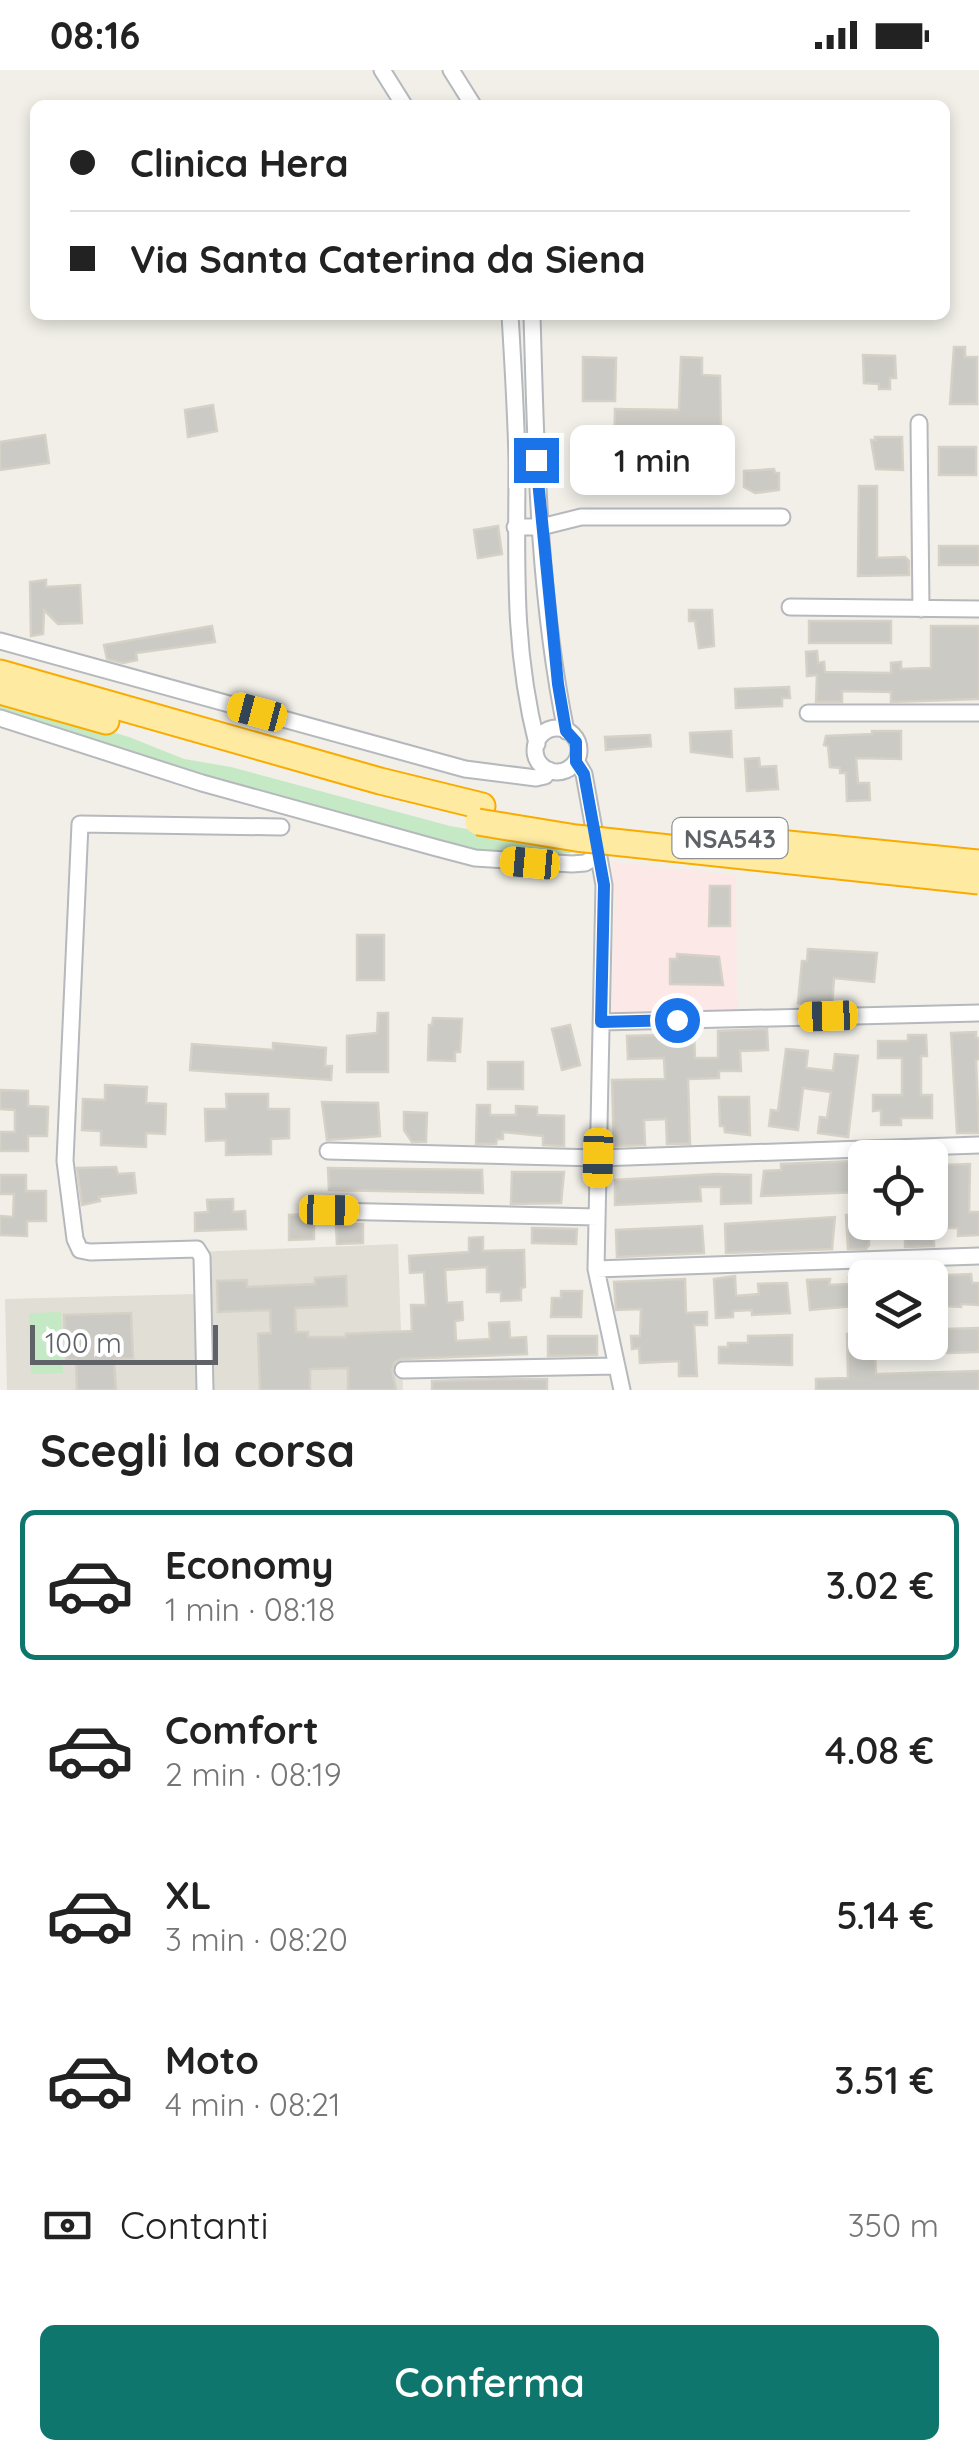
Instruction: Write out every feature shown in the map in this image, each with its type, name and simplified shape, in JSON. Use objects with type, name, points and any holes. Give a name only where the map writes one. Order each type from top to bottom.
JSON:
[{"type":"highway","points":[[0,672],[380,781],[480,814],[576,838],[979,881]]},
{"type":"highway","name":"NSA543","points":[[0,691],[377,798],[480,814],[979,864]]},
{"type":"street","points":[[382,70],[401,100]]},
{"type":"street","points":[[451,70],[470,100]]},
{"type":"street","points":[[510,320],[517,457],[518,646],[539,759],[564,768],[586,789],[604,885],[596,1269],[622,1390]]},
{"type":"street","points":[[0,641],[465,770],[536,778],[564,768],[576,742],[566,731],[551,634],[541,527],[532,320]]},
{"type":"street","points":[[512,348],[533,347]]},
{"type":"street","points":[[920,423],[921,609]]},
{"type":"street","points":[[515,527],[541,527],[581,517],[782,517]]},
{"type":"street","points":[[790,607],[979,610]]},
{"type":"street","points":[[808,713],[979,713]]},
{"type":"street","points":[[0,718],[202,783],[474,858],[572,864],[599,855]]},
{"type":"street","points":[[537,744],[538,738],[550,728],[566,731]]},
{"type":"street","points":[[205,1390],[202,1256],[198,1249],[90,1252],[80,1250],[75,1239],[65,1161],[80,824],[281,828]]},
{"type":"street","points":[[601,1022],[979,1013]]},
{"type":"street","points":[[328,1151],[598,1158],[979,1145]]},
{"type":"street","points":[[329,1210],[596,1217]]},
{"type":"street","points":[[596,1269],[979,1256]]},
{"type":"street","points":[[402,1370],[617,1366]]},
{"type":"shaded area","points":[[612,862],[736,875],[737,1013],[612,1015]]},
{"type":"shaded area","points":[[398,1244],[403,1390],[7,1390],[5,1299],[195,1294],[194,1252]]},
{"type":"green space","points":[[0,699],[129,737],[184,759],[231,767],[450,826],[577,848],[570,853],[550,855],[475,851],[208,780],[0,714]]},
{"type":"green space","points":[[61,1312],[63,1373],[31,1374],[29,1313]]},
{"type":"building","points":[[954,347],[965,347],[965,357],[977,357],[977,404],[950,404]]},
{"type":"building","points":[[863,355],[895,356],[896,378],[890,378],[890,389],[864,383]]},
{"type":"building","points":[[583,357],[616,358],[615,401],[583,401]]},
{"type":"building","points":[[681,357],[702,358],[702,375],[720,376],[721,432],[629,431],[629,457],[639,457],[639,468],[630,468],[629,485],[592,485],[592,459],[614,460],[615,409],[679,410]]},
{"type":"building","points":[[213,405],[217,431],[188,437],[185,410]]},
{"type":"building","points":[[45,435],[49,463],[0,470],[0,442]]},
{"type":"building","points":[[902,437],[903,470],[876,469],[871,440]]},
{"type":"building","points":[[939,447],[976,447],[976,475],[939,475]]},
{"type":"building","points":[[774,469],[779,473],[779,490],[755,493],[744,487],[744,471]]},
{"type":"building","points":[[859,486],[877,486],[877,558],[905,557],[909,561],[909,575],[858,576]]},
{"type":"building","points":[[498,526],[502,554],[478,558],[474,530]]},
{"type":"building","points":[[939,546],[979,546],[979,565],[939,565]]},
{"type":"building","points":[[46,580],[46,587],[80,585],[82,623],[58,624],[44,610],[43,634],[31,636],[30,582]]},
{"type":"building","points":[[689,610],[712,610],[714,646],[699,648],[695,621],[689,621]]},
{"type":"building","points":[[809,621],[891,621],[891,643],[809,643]]},
{"type":"building","points":[[212,626],[215,642],[136,653],[137,660],[123,663],[107,659],[104,645]]},
{"type":"building","points":[[931,626],[979,626],[979,699],[891,702],[891,692],[842,691],[842,702],[816,702],[817,675],[807,676],[806,652],[817,651],[818,663],[824,662],[825,672],[891,673],[891,663],[901,662],[901,669],[931,668]]},
{"type":"building","points":[[789,687],[790,698],[782,698],[782,706],[736,708],[735,689]]},
{"type":"building","points":[[731,731],[732,757],[691,752],[690,733]]},
{"type":"building","points":[[901,731],[901,759],[856,758],[858,783],[869,783],[870,800],[847,801],[846,773],[830,767],[828,746],[824,745],[826,736]]},
{"type":"building","points":[[650,735],[651,746],[606,750],[605,737]]},
{"type":"building","points":[[759,758],[760,767],[776,766],[778,789],[747,791],[745,759]]},
{"type":"building","points":[[710,886],[730,886],[730,926],[709,926]]},
{"type":"building","points":[[357,935],[384,935],[384,980],[357,980]]},
{"type":"building","points":[[808,949],[877,953],[874,982],[834,978],[832,1005],[798,1003],[802,961],[807,961]]},
{"type":"building","points":[[677,954],[719,957],[723,985],[670,984],[670,959],[677,959]]},
{"type":"building","points":[[378,1013],[388,1013],[388,1072],[347,1072],[347,1036],[377,1033]]},
{"type":"building","points":[[433,1018],[462,1019],[460,1052],[455,1052],[455,1061],[428,1060],[429,1025]]},
{"type":"building","points":[[570,1025],[580,1065],[562,1070],[552,1029]]},
{"type":"building","points":[[767,1029],[768,1050],[740,1051],[741,1071],[719,1071],[719,1078],[688,1079],[690,1144],[667,1144],[666,1119],[644,1120],[645,1145],[614,1146],[612,1080],[665,1079],[664,1058],[628,1059],[627,1036],[694,1034],[695,1058],[718,1058],[718,1031]]},
{"type":"building","points":[[976,1032],[979,1133],[957,1133],[951,1033]]},
{"type":"building","points":[[908,1035],[926,1035],[927,1056],[921,1056],[921,1095],[932,1095],[932,1118],[901,1118],[901,1125],[881,1125],[881,1110],[873,1111],[873,1095],[902,1095],[902,1058],[878,1058],[878,1041],[908,1041]]},
{"type":"building","points":[[273,1043],[326,1048],[325,1066],[332,1066],[331,1080],[190,1070],[192,1044],[273,1050]]},
{"type":"building","points":[[786,1049],[808,1051],[806,1068],[833,1071],[835,1054],[858,1056],[848,1137],[818,1133],[820,1117],[827,1118],[831,1092],[803,1088],[798,1130],[769,1126],[771,1110],[778,1111]]},
{"type":"building","points":[[488,1062],[523,1062],[523,1089],[488,1089]]},
{"type":"building","points":[[105,1085],[147,1087],[146,1103],[166,1104],[165,1134],[146,1133],[146,1147],[101,1145],[101,1131],[82,1130],[83,1099],[105,1100]]},
{"type":"building","points":[[0,1090],[28,1091],[28,1106],[48,1107],[47,1136],[28,1136],[28,1151],[0,1151],[0,1132],[15,1132],[15,1110],[0,1109]]},
{"type":"building","points":[[226,1094],[268,1094],[268,1109],[289,1109],[289,1138],[271,1139],[271,1154],[226,1155],[226,1140],[206,1141],[205,1109],[227,1109]]},
{"type":"building","points":[[719,1097],[749,1097],[750,1135],[725,1132],[724,1126],[720,1126]]},
{"type":"building","points":[[322,1102],[378,1103],[380,1136],[327,1140]]},
{"type":"building","points":[[477,1105],[490,1105],[490,1115],[516,1115],[516,1106],[537,1107],[537,1115],[564,1116],[564,1146],[543,1145],[543,1136],[503,1132],[503,1139],[497,1139],[496,1144],[476,1144]]},
{"type":"building","points":[[404,1112],[427,1113],[426,1142],[412,1142],[404,1130]]},
{"type":"building","points":[[848,1161],[848,1192],[761,1196],[764,1171],[781,1170],[781,1164]]},
{"type":"building","points":[[970,1164],[969,1212],[979,1212],[979,1235],[958,1236],[958,1228],[948,1228],[948,1165]]},
{"type":"building","points":[[116,1167],[118,1174],[134,1173],[136,1193],[99,1197],[100,1201],[82,1205],[77,1168]]},
{"type":"building","points":[[328,1168],[482,1170],[483,1193],[329,1190]]},
{"type":"building","points":[[512,1172],[564,1172],[561,1203],[511,1204]]},
{"type":"building","points":[[0,1175],[26,1175],[26,1191],[46,1191],[46,1221],[27,1221],[27,1236],[0,1235],[0,1216],[13,1217],[14,1194],[0,1194]]},
{"type":"building","points":[[751,1175],[751,1203],[721,1204],[721,1187],[700,1187],[701,1201],[615,1205],[615,1180]]},
{"type":"building","points":[[233,1199],[233,1212],[245,1211],[246,1229],[195,1231],[195,1213],[208,1212],[207,1200]]},
{"type":"building","points":[[314,1214],[314,1239],[289,1240],[289,1215]]},
{"type":"building","points":[[846,1215],[848,1240],[869,1240],[866,1249],[848,1249]]},
{"type":"building","points":[[835,1217],[832,1249],[726,1253],[725,1224]]},
{"type":"building","points":[[363,1224],[363,1243],[337,1244],[336,1225]]},
{"type":"building","points":[[702,1226],[704,1253],[617,1257],[616,1230]]},
{"type":"building","points":[[532,1228],[577,1229],[576,1244],[532,1243]]},
{"type":"building","points":[[483,1237],[483,1251],[524,1250],[525,1287],[521,1288],[521,1300],[501,1301],[501,1292],[487,1292],[487,1267],[445,1270],[447,1303],[462,1302],[463,1320],[455,1321],[456,1341],[490,1339],[489,1323],[509,1322],[510,1338],[526,1337],[527,1354],[402,1359],[392,1369],[396,1390],[348,1390],[348,1368],[310,1369],[310,1390],[260,1390],[258,1334],[271,1333],[270,1310],[218,1312],[217,1281],[247,1280],[247,1287],[315,1284],[315,1278],[346,1276],[347,1306],[295,1308],[296,1332],[308,1332],[308,1337],[346,1337],[412,1331],[411,1305],[426,1305],[424,1272],[410,1273],[409,1256],[469,1252],[469,1238]]},
{"type":"building","points":[[905,1240],[934,1240],[934,1246],[905,1247]]},
{"type":"building","points":[[971,1274],[972,1283],[979,1283],[979,1305],[948,1306],[948,1275]]},
{"type":"building","points":[[735,1276],[736,1296],[759,1294],[758,1284],[787,1283],[790,1313],[752,1315],[752,1310],[733,1311],[733,1317],[716,1318],[714,1279]]},
{"type":"building","points":[[685,1279],[686,1313],[707,1312],[707,1325],[694,1325],[697,1376],[679,1376],[679,1361],[640,1363],[639,1348],[632,1349],[631,1336],[640,1336],[641,1309],[616,1310],[614,1282]]},
{"type":"building","points":[[830,1279],[829,1285],[848,1284],[848,1307],[810,1310],[807,1280]]},
{"type":"building","points":[[561,1291],[582,1291],[581,1317],[551,1317],[552,1298],[561,1298]]},
{"type":"building","points":[[131,1313],[133,1358],[114,1359],[116,1390],[77,1390],[76,1360],[66,1360],[64,1315]]},
{"type":"building","points":[[979,1328],[979,1352],[948,1353],[948,1329]]},
{"type":"building","points":[[847,1334],[848,1360],[875,1360],[876,1374],[979,1371],[979,1390],[816,1390],[816,1379],[848,1378]]},
{"type":"building","points":[[792,1335],[792,1365],[719,1363],[719,1347],[728,1347],[728,1343],[748,1343],[748,1336]]},
{"type":"building","points":[[548,1336],[597,1336],[597,1355],[548,1356]]},
{"type":"building","points":[[547,1379],[547,1390],[432,1390],[432,1381]]},
{"type":"route","points":[[536,460],[558,684],[566,731],[576,742],[576,762],[584,774],[604,885],[601,1022],[677,1020]]}]
